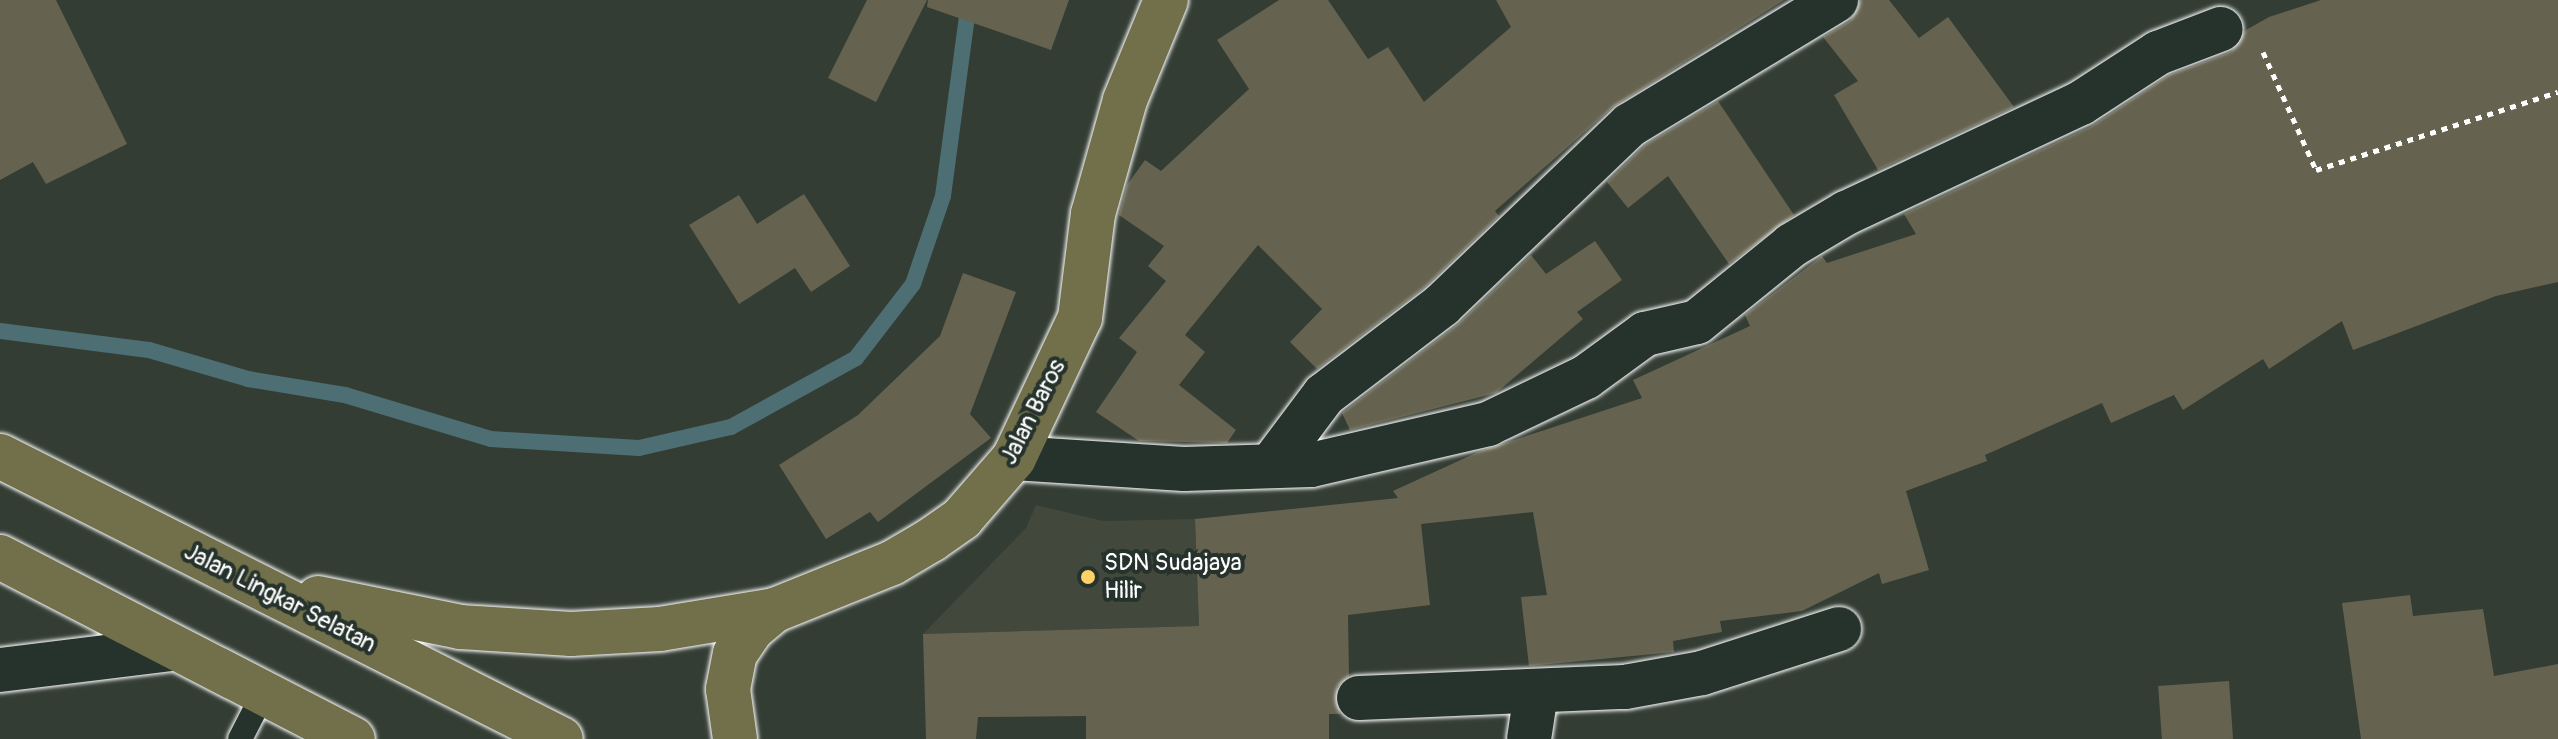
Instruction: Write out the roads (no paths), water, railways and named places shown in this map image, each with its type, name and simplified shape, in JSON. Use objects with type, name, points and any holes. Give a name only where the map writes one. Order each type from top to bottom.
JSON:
[{"type":"main road","name":"Jalan Baros","points":[[735,739],[728,689],[735,654],[775,610],[892,563],[931,540],[962,518],[1014,458],[1080,318],[1097,200],[1125,100],[1166,0]]},
{"type":"main road","name":"Jalan Lingkar Selatan","points":[[0,456],[561,739]]},
{"type":"main road","points":[[0,557],[172,649],[353,739]]},
{"type":"main road","points":[[246,581],[460,627],[571,634],[660,629],[775,610]]},
{"type":"street","points":[[1273,463],[1324,395],[1442,305],[1630,125],[1836,0]]},
{"type":"street","points":[[1014,458],[1184,469],[1273,463],[1311,465],[1488,424],[1586,377],[1645,334],[1697,322],[1792,245],[1846,213],[2081,103],[2158,53],[2221,29]]},
{"type":"street","points":[[1359,698],[1589,692],[1702,673],[1839,629]]},
{"type":"street","points":[[0,670],[172,649]]},
{"type":"street","points":[[1529,739],[1536,693]]},
{"type":"lane","points":[[240,739],[263,694]]},
{"type":"waterway","points":[[0,331],[149,350],[248,379],[345,395],[491,439],[639,448],[731,427],[856,358],[913,284],[943,196],[969,0]]},
{"type":"place","name":"SDN Sudajaya Hilir","points":[[1088,577]]}]
